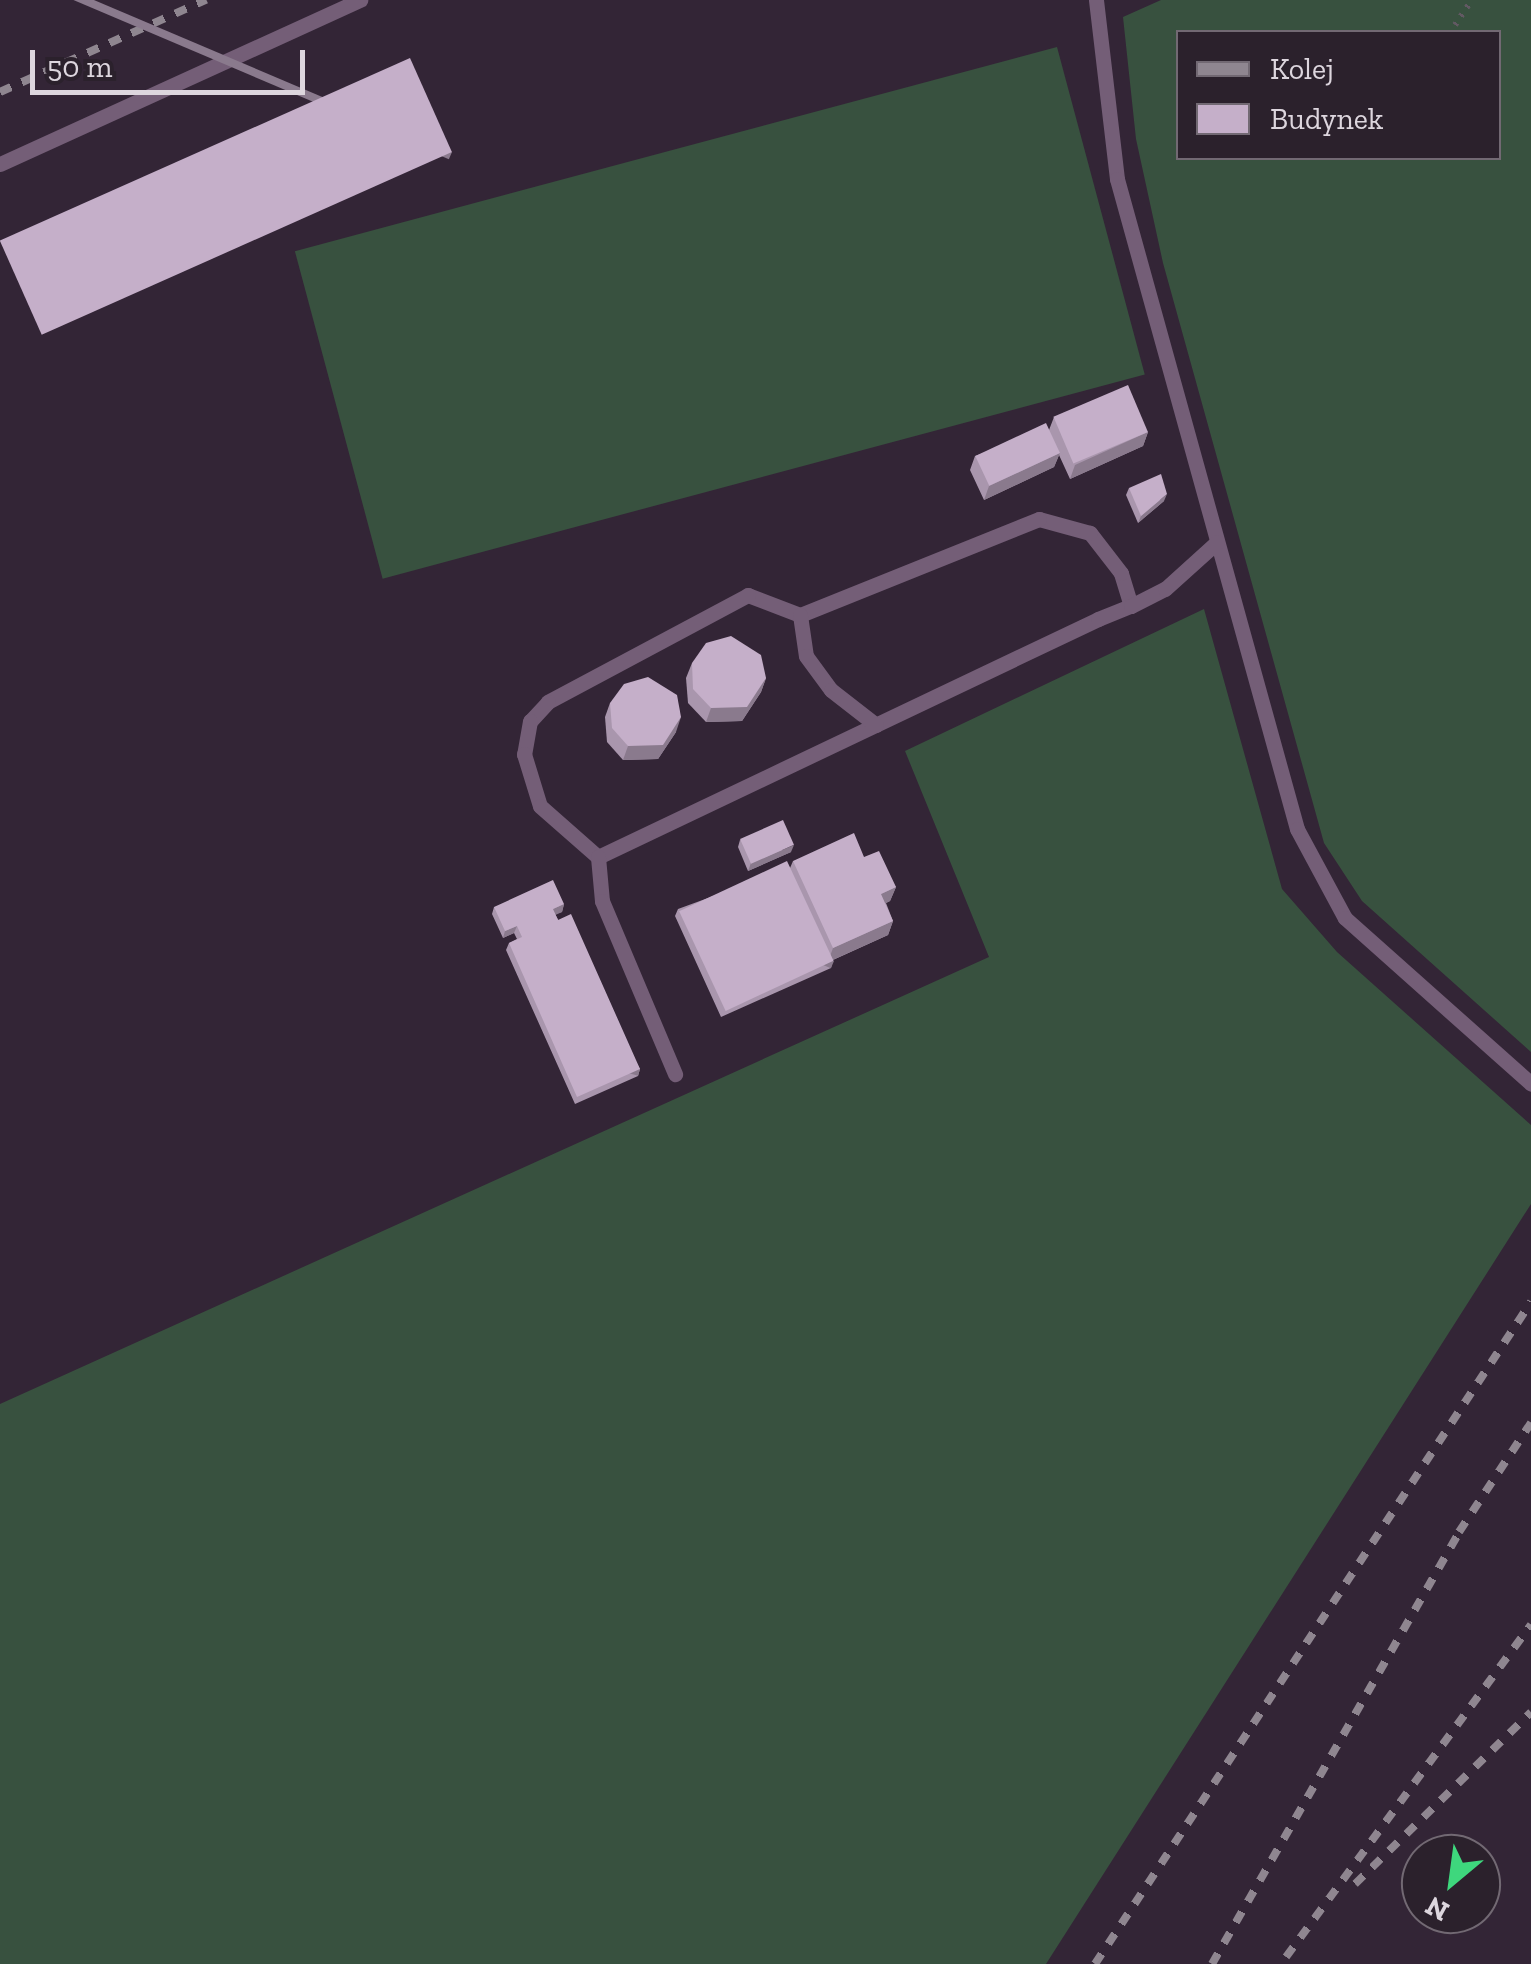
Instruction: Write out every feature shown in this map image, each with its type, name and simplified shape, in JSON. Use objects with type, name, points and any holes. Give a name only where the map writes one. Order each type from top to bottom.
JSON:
[{"type":"lane","points":[[0,164],[360,0]]},
{"type":"lane","points":[[1096,0],[1117,179],[1297,829],[1315,872],[1345,918],[1390,964],[1531,1084]]},
{"type":"lane","points":[[674,1074],[602,901],[598,858],[540,806],[524,754],[530,721],[548,702],[748,595],[800,615],[1039,518],[1090,533],[1121,573],[1132,606]]},
{"type":"lane","points":[[598,858],[1132,606],[1165,589],[1217,542]]},
{"type":"lane","points":[[800,615],[806,656],[831,690],[876,725]]},
{"type":"path","points":[[1455,24],[1472,0]]},
{"type":"shaded area","points":[[0,0],[1531,0],[1531,1964],[0,1964]]},
{"type":"green space","points":[[1161,0],[1531,0],[1531,1052],[1362,901],[1324,843],[1163,263],[1136,139],[1123,17]]},
{"type":"green space","points":[[1057,47],[1145,374],[383,579],[295,251]]},
{"type":"green space","points":[[1204,609],[1282,889],[1337,952],[1531,1125],[1531,1204],[1046,1964],[0,1964],[0,1404],[989,957],[905,751]]},
{"type":"building","points":[[410,58],[452,152],[42,335],[0,241]]},
{"type":"building","points":[[1128,385],[1148,432],[1073,464],[1053,417]]},
{"type":"building","points":[[1046,423],[1060,453],[989,486],[975,456]]},
{"type":"building","points":[[1161,474],[1167,494],[1141,516],[1129,488]]},
{"type":"building","points":[[731,636],[761,655],[766,678],[747,707],[711,708],[693,689],[692,663],[706,643]]},
{"type":"building","points":[[648,677],[677,695],[681,717],[663,745],[628,746],[612,728],[610,703],[624,684]]},
{"type":"building","points":[[783,820],[794,845],[751,864],[740,839]]},
{"type":"building","points":[[854,833],[864,857],[879,851],[896,887],[881,894],[893,921],[833,948],[793,861]]},
{"type":"building","points":[[787,861],[833,961],[726,1011],[679,911]]},
{"type":"building","points":[[553,880],[564,904],[553,909],[558,920],[571,914],[640,1069],[577,1097],[509,943],[522,937],[517,926],[505,931],[494,907]]},
{"type":"railway","points":[[0,92],[206,0]]},
{"type":"railway","points":[[1095,1964],[1531,1302]]},
{"type":"railway","points":[[1212,1964],[1459,1532],[1531,1423]]},
{"type":"railway","points":[[1286,1957],[1531,1625]]},
{"type":"railway","points":[[1355,1884],[1531,1712]]}]
